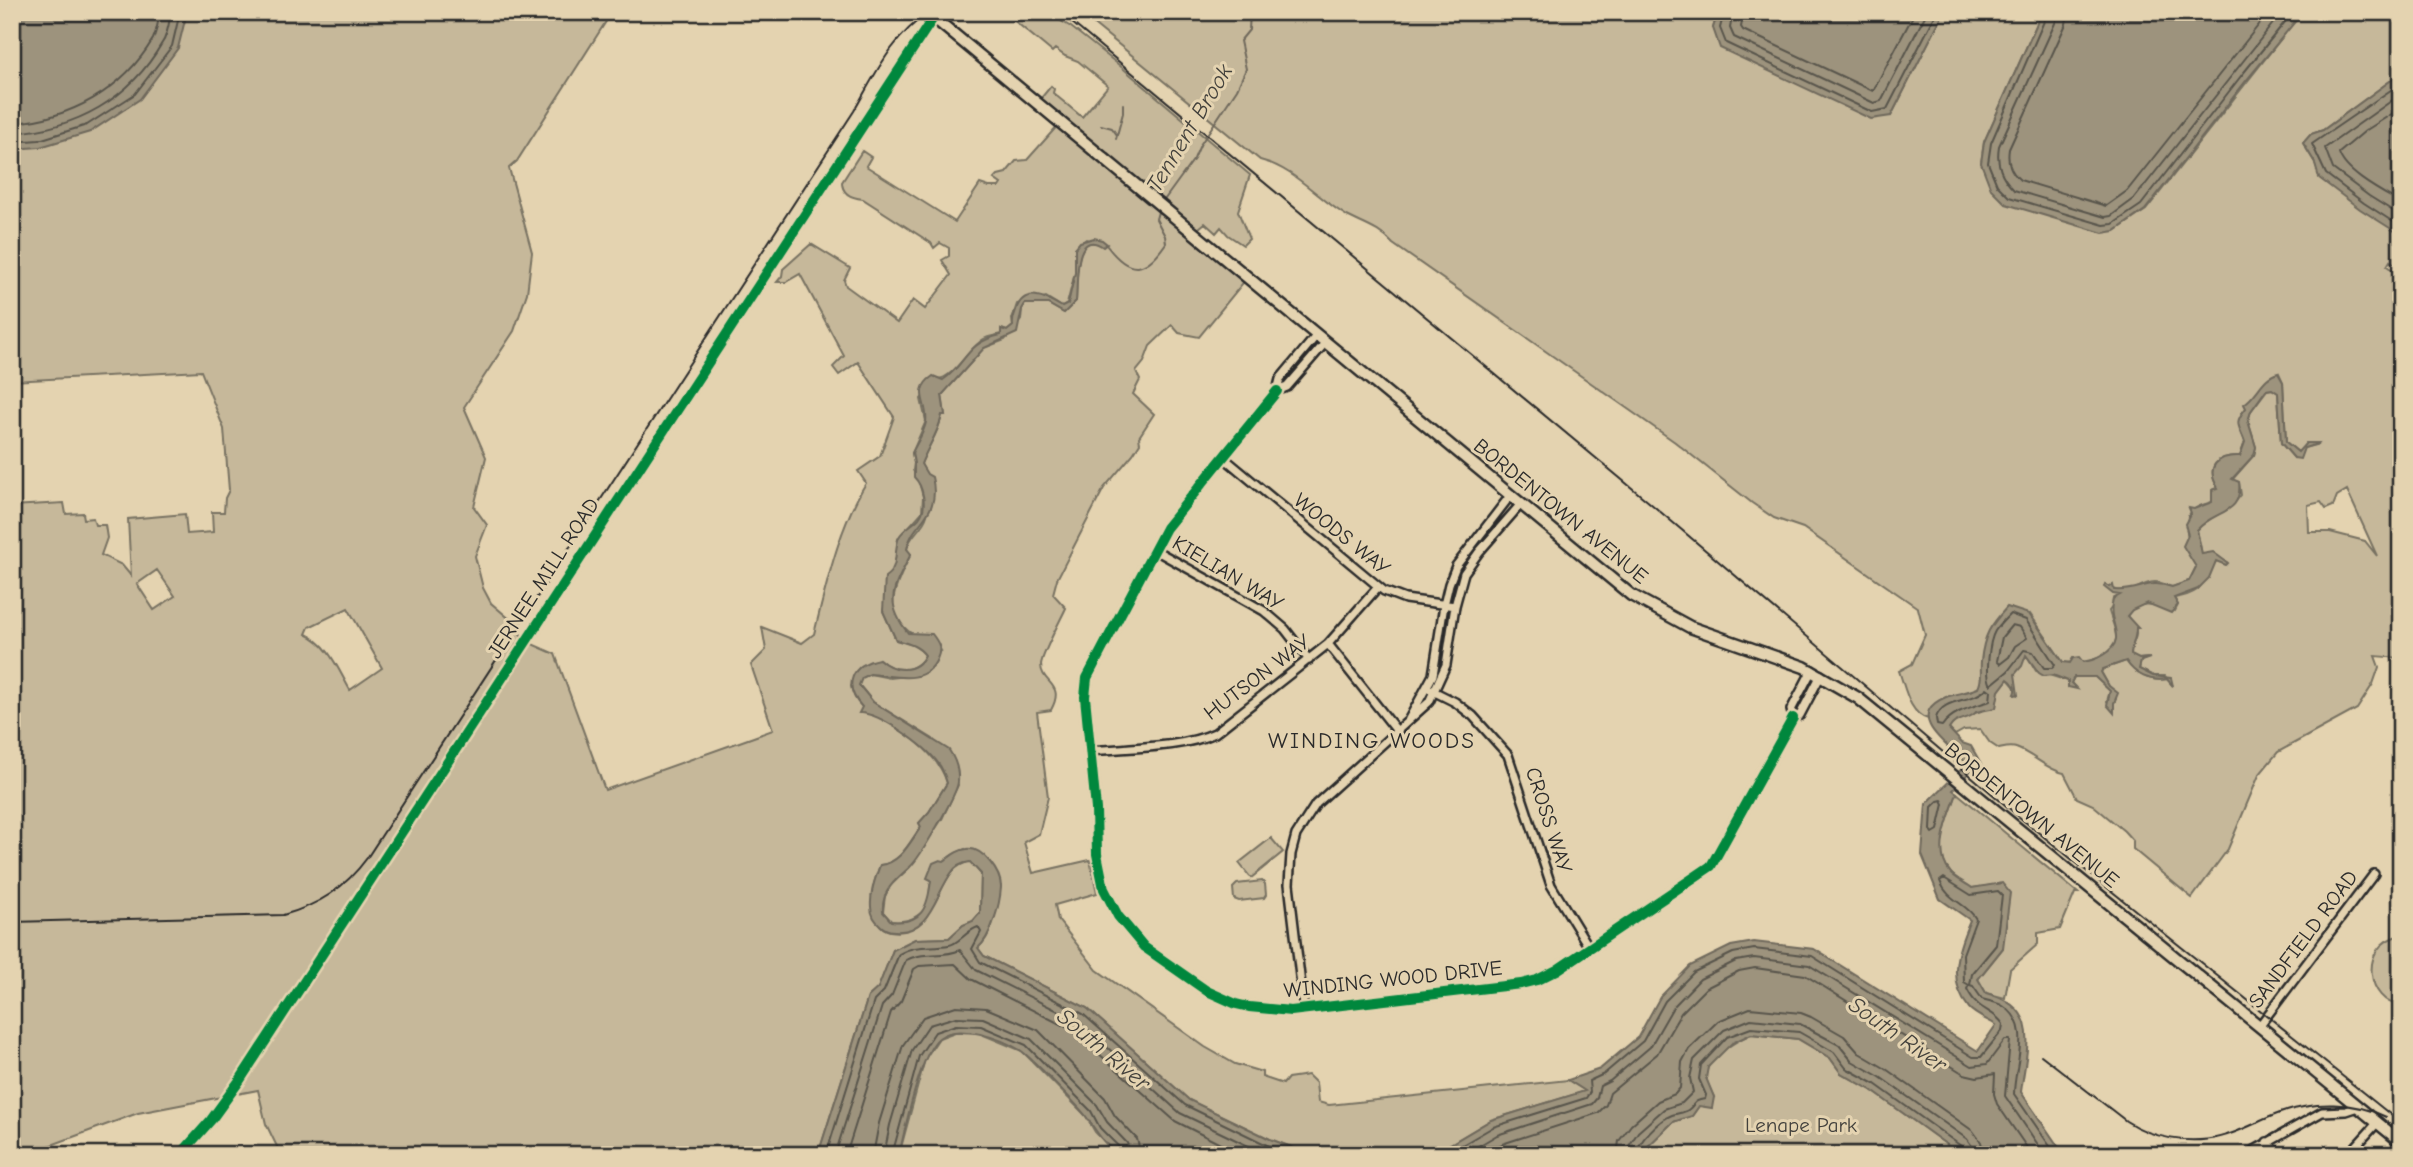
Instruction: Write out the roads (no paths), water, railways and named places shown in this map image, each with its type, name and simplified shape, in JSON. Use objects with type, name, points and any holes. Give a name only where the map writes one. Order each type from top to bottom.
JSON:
[{"type":"main road","name":"BORDENTOWN AVENUE","points":[[930,15],[1609,578],[1648,605],[1690,627],[1787,660],[1817,673],[1857,698],[2401,1142]]},
{"type":"street","name":"JERNEE MILL ROAD","points":[[180,1155],[211,1120],[245,1071],[930,15]]},
{"type":"street","name":"WINDING WOOD DRIVE","points":[[1278,391],[1280,379],[1315,336]]},
{"type":"street","name":"WINDING WOOD DRIVE","points":[[1325,343],[1287,387],[1278,391],[1173,518],[1085,684],[1100,876],[1110,903],[1144,947],[1207,990],[1227,1000],[1267,1010],[1304,1010],[1531,982],[1549,975],[1711,866],[1793,718],[1800,715],[1817,673]]},
{"type":"street","name":"WOODS WAY","points":[[1223,457],[1378,587],[1405,599],[1455,606]]},
{"type":"street","points":[[1409,719],[1427,688],[1436,662],[1444,605],[1457,566],[1510,496]]},
{"type":"street","points":[[1304,1010],[1289,884],[1290,854],[1296,835],[1316,804],[1409,719],[1416,716],[1436,692],[1446,665],[1458,589],[1470,564],[1520,505]]},
{"type":"street","name":"KIELIAN WAY","points":[[1154,550],[1264,611],[1285,629],[1308,660]]},
{"type":"street","name":"HUTSON WAY","points":[[1090,751],[1181,743],[1207,736],[1223,728],[1328,645],[1378,587]]},
{"type":"street","points":[[1328,645],[1397,731]]},
{"type":"street","name":"CROSS WAY","points":[[1427,688],[1455,702],[1473,716],[1508,755],[1551,885],[1590,949]]},
{"type":"street","name":"SANDFIELD ROAD","points":[[2260,1025],[2374,874]]},
{"type":"street","points":[[2246,1155],[2322,1112],[2346,1111],[2358,1107]]},
{"type":"street","points":[[2348,1155],[2378,1122]]},
{"type":"street","points":[[2267,1142],[2280,1155]]},
{"type":"water","points":[[12,12],[187,12],[178,48],[140,99],[90,132],[40,147],[12,149]]},
{"type":"water","points":[[1718,12],[1944,12],[1891,116],[1871,119],[1720,48],[1713,28]]},
{"type":"water","points":[[2042,12],[2303,12],[2145,210],[2115,231],[2103,233],[2006,204],[1991,189],[1981,163],[1984,142]]},
{"type":"water","points":[[2401,73],[2401,235],[2319,178],[2314,161],[2303,143],[2311,134],[2323,130]]},
{"type":"water","name":"South River","points":[[1094,238],[1107,244],[1103,247],[1093,243],[1086,245],[1082,251],[1076,301],[1064,313],[1048,304],[1025,304],[1017,333],[984,348],[942,395],[945,415],[942,415],[921,464],[932,477],[933,501],[910,540],[907,549],[911,554],[896,585],[893,603],[900,622],[908,633],[932,634],[939,646],[939,655],[932,668],[925,673],[907,677],[870,674],[862,678],[859,685],[873,702],[949,750],[956,765],[958,782],[945,812],[922,852],[887,892],[883,912],[891,921],[916,917],[922,912],[928,898],[931,880],[927,878],[933,863],[944,861],[967,849],[979,852],[994,868],[1001,887],[994,920],[978,948],[984,956],[1087,1008],[1189,1100],[1270,1139],[1312,1155],[1120,1155],[1104,1142],[1085,1115],[1063,1091],[1020,1050],[991,1037],[957,1032],[947,1033],[932,1046],[914,1093],[899,1155],[818,1155],[868,997],[878,988],[893,950],[915,939],[949,938],[980,913],[981,874],[970,862],[954,870],[931,911],[917,926],[907,930],[887,930],[877,922],[871,910],[872,891],[880,865],[893,861],[904,851],[921,827],[919,823],[947,783],[938,763],[913,739],[878,718],[859,713],[862,707],[852,691],[851,683],[856,671],[870,662],[879,659],[891,667],[904,669],[916,665],[925,655],[916,647],[896,640],[883,611],[885,577],[893,568],[897,542],[903,531],[919,518],[924,503],[922,491],[914,477],[912,453],[926,422],[923,387],[933,376],[943,380],[973,348],[1001,335],[1001,329],[1007,331],[1013,326],[1016,310],[1024,298],[1043,297],[1062,307],[1068,304],[1075,273],[1075,248],[1080,242]]},
{"type":"water","name":"South River","points":[[2278,373],[2283,382],[2286,442],[2298,452],[2306,443],[2320,443],[2304,448],[2300,459],[2294,458],[2281,443],[2278,393],[2272,389],[2266,390],[2251,411],[2248,421],[2256,447],[2254,455],[2232,479],[2239,482],[2237,501],[2197,530],[2202,554],[2213,552],[2228,563],[2226,565],[2216,561],[2209,578],[2198,589],[2174,598],[2178,605],[2171,613],[2147,603],[2132,610],[2127,616],[2138,628],[2131,655],[2139,659],[2150,658],[2141,661],[2139,669],[2153,676],[2171,678],[2173,686],[2167,679],[2144,676],[2126,661],[2103,669],[2101,672],[2109,686],[2118,693],[2114,713],[2107,705],[2110,691],[2095,677],[2074,677],[2071,683],[2077,689],[2068,687],[2068,681],[2039,673],[2026,655],[2015,674],[2018,695],[2014,694],[2014,685],[2008,679],[1999,691],[1996,708],[1976,712],[1949,729],[1962,743],[1971,746],[1983,767],[1979,771],[1974,767],[1953,790],[1957,793],[1942,844],[1945,863],[1952,874],[1972,888],[2002,883],[2010,893],[2003,948],[1978,979],[1986,993],[2016,1008],[2023,1019],[2027,1044],[2021,1092],[2064,1155],[1961,1155],[1871,1090],[1841,1073],[1830,1058],[1798,1039],[1751,1034],[1732,1043],[1708,1067],[1706,1078],[1714,1097],[1712,1108],[1699,1106],[1692,1116],[1673,1122],[1639,1155],[1432,1155],[1491,1120],[1585,1091],[1568,1080],[1600,1069],[1638,1037],[1660,997],[1690,966],[1731,946],[1754,942],[1814,949],[1978,1051],[1996,1025],[1969,1008],[1958,986],[1958,953],[1970,920],[1940,899],[1922,855],[1926,804],[1967,764],[1934,732],[1928,713],[1933,705],[1946,697],[1978,688],[1986,637],[2007,607],[2029,614],[2063,662],[2070,663],[2073,658],[2079,657],[2083,662],[2108,652],[2116,639],[2112,605],[2113,599],[2120,595],[2113,594],[2104,587],[2105,584],[2110,587],[2113,585],[2114,590],[2123,590],[2156,584],[2172,587],[2189,581],[2196,567],[2183,546],[2188,535],[2185,524],[2191,513],[2189,508],[2194,509],[2212,502],[2212,490],[2218,488],[2214,481],[2213,468],[2220,460],[2240,456],[2245,442],[2238,425],[2246,408],[2244,404],[2268,378]]},
{"type":"waterway","name":"Tennent Brook","points":[[1162,203],[1194,159],[1200,145],[1237,89],[1246,69],[1240,41],[1249,30],[1250,12]]},
{"type":"waterway","points":[[1116,139],[1123,104]]},
{"type":"waterway","points":[[1101,125],[1112,128],[1117,135]]},
{"type":"waterway","name":"Tennent Brook","points":[[1107,246],[1130,266],[1137,267],[1151,261],[1166,243],[1156,219],[1159,208]]},
{"type":"railway","points":[[12,922],[283,915],[320,900],[350,878],[367,858],[854,111],[886,57],[905,33],[929,12]]},
{"type":"railway","points":[[1059,12],[1650,503],[2024,821],[2401,1123]]},
{"type":"railway","points":[[2041,1055],[2126,1121],[2159,1136],[2183,1140],[2220,1137],[2280,1113],[2306,1106],[2347,1106],[2386,1117]]},
{"type":"district","name":"WINDING WOODS","points":[[1372,740]]},
{"type":"park label","name":"Lenape Park","points":[[1801,1125]]}]
